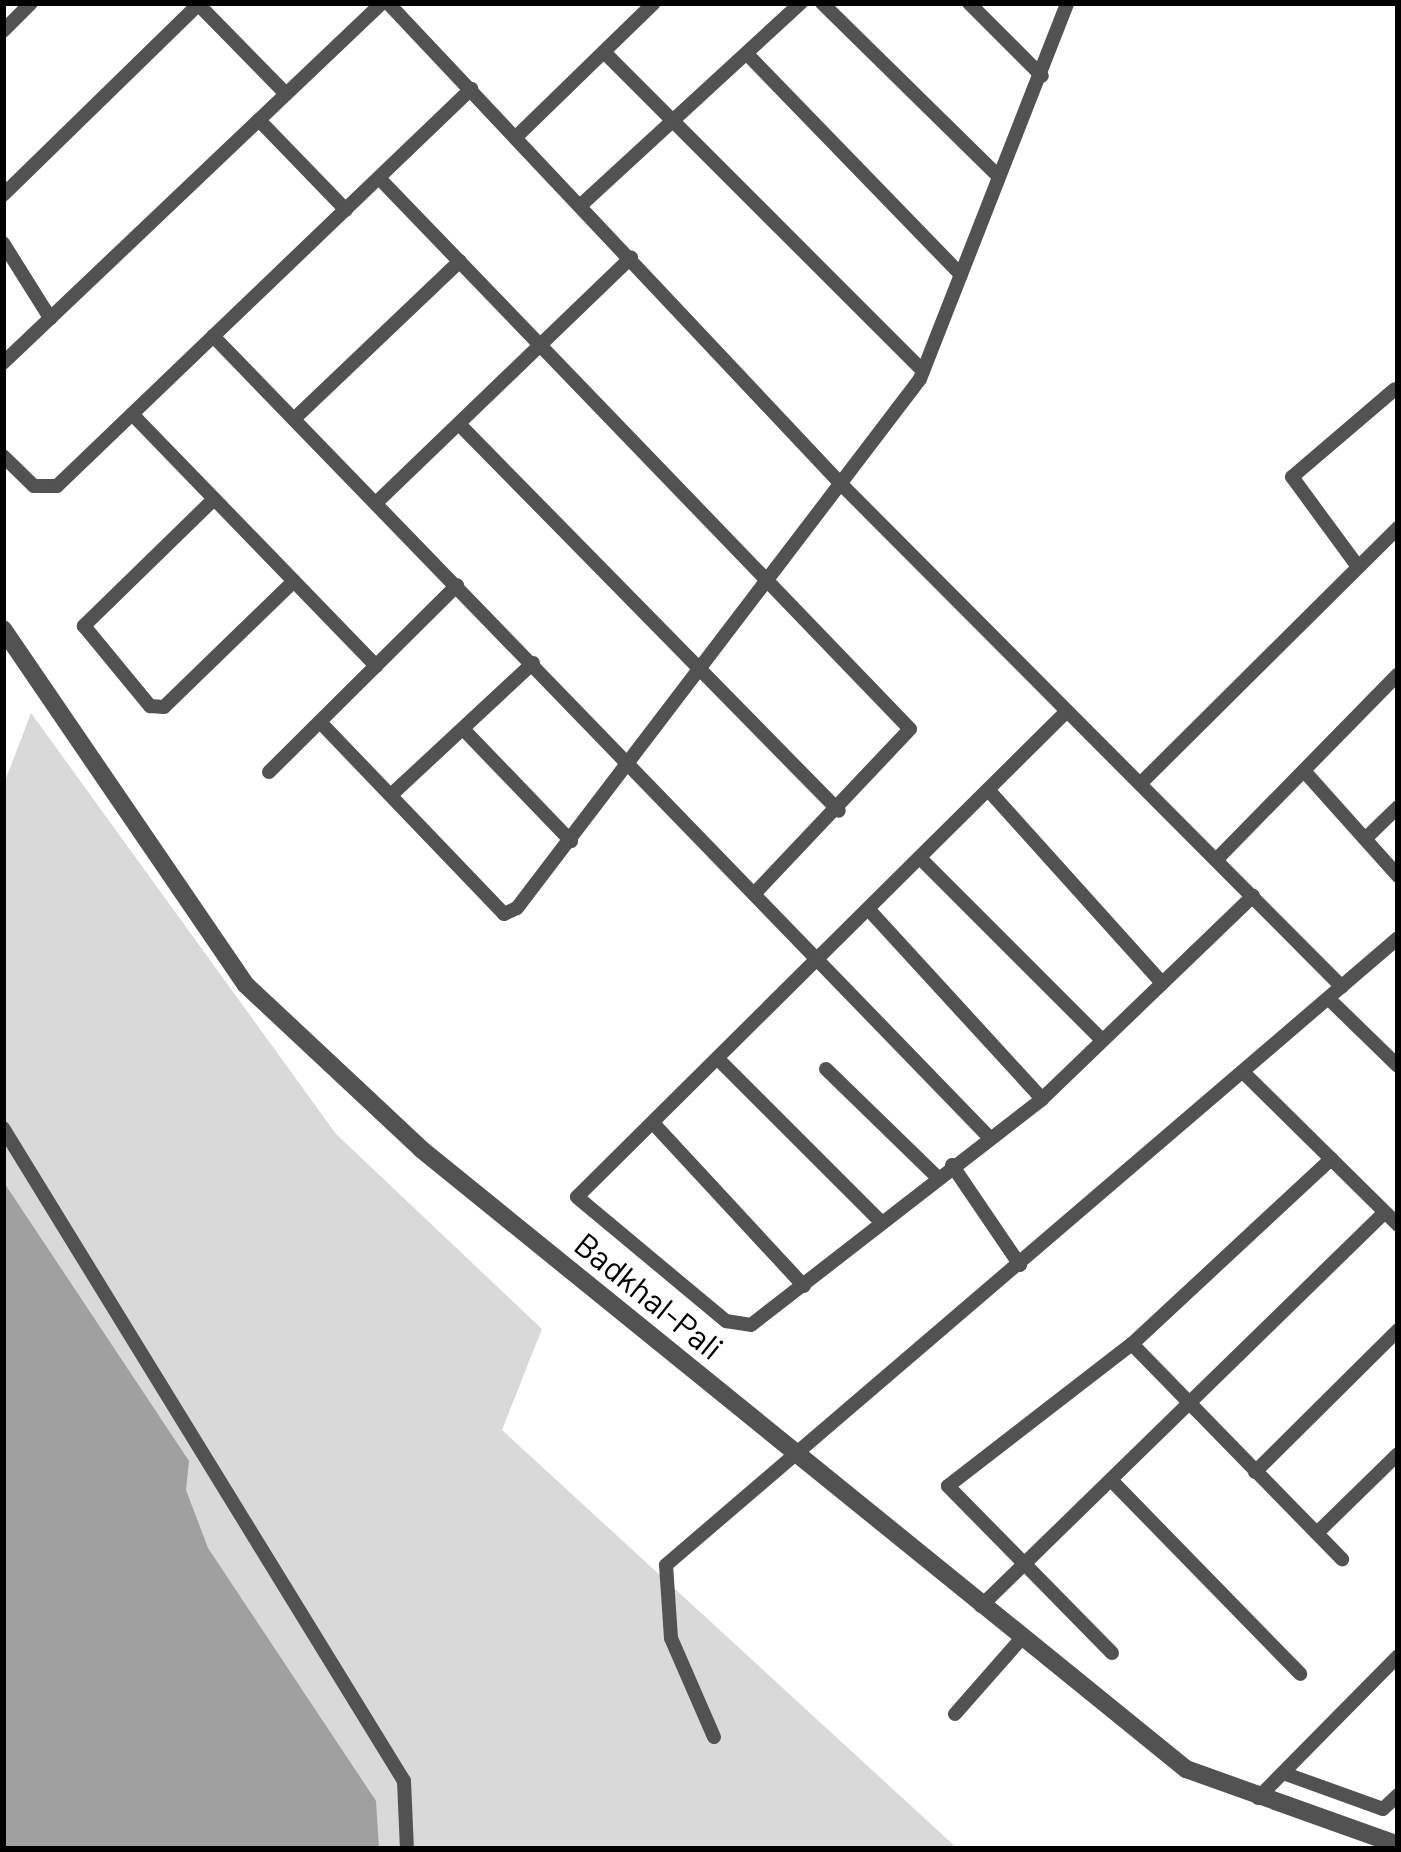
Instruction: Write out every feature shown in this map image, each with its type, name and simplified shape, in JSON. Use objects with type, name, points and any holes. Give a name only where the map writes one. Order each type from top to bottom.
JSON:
[{"type":"street","points":[[3,31],[31,3]]},
{"type":"street","points":[[3,363],[385,3],[840,483],[1065,713],[1144,780],[1253,896],[1398,1066]]},
{"type":"street","points":[[516,137],[654,3]]},
{"type":"street","points":[[581,205],[676,125],[801,3]]},
{"type":"street","points":[[822,3],[999,177]]},
{"type":"street","points":[[968,3],[1042,76]]},
{"type":"street","points":[[320,722],[504,914],[571,841],[704,670],[923,371],[1067,3]]},
{"type":"street","points":[[3,195],[198,4],[286,94]]},
{"type":"street","points":[[604,52],[923,371]]},
{"type":"street","points":[[748,55],[961,275]]},
{"type":"street","points":[[3,456],[34,486],[57,486],[471,89]]},
{"type":"street","points":[[259,120],[346,210]]},
{"type":"street","points":[[379,178],[764,583],[910,729],[839,811],[754,894]]},
{"type":"street","points":[[3,243],[50,318]]},
{"type":"street","points":[[376,503],[631,258]]},
{"type":"street","points":[[294,419],[460,261]]},
{"type":"street","points":[[213,337],[988,1136]]},
{"type":"street","points":[[1356,564],[1292,477],[1395,389]]},
{"type":"street","points":[[132,414],[376,666]]},
{"type":"street","points":[[459,424],[839,811]]},
{"type":"street","points":[[214,499],[83,626],[150,706],[164,707],[294,581]]},
{"type":"street","points":[[1144,780],[1356,564],[1398,528]]},
{"type":"street","points":[[269,772],[457,586]]},
{"type":"street","name":"Badkhal-Pali","points":[[3,629],[246,985],[289,1031],[796,1455],[1186,1769],[1398,1845]]},
{"type":"street","points":[[391,795],[533,663]]},
{"type":"street","points":[[1218,858],[1398,674]]},
{"type":"street","points":[[1065,713],[991,793],[577,1197],[739,1327],[804,1286],[988,1136],[1042,1099],[1253,896]]},
{"type":"street","points":[[465,730],[571,841]]},
{"type":"street","points":[[1305,772],[1398,876]]},
{"type":"street","points":[[991,793],[1162,983]]},
{"type":"street","points":[[1364,839],[1398,807]]},
{"type":"street","points":[[921,860],[1102,1040]]},
{"type":"street","points":[[870,910],[1042,1099]]},
{"type":"street","points":[[714,1737],[670,1638],[666,1565],[1246,1075],[1398,938]]},
{"type":"street","points":[[718,1059],[882,1223]]},
{"type":"street","points":[[826,1069],[937,1177]]},
{"type":"street","points":[[1246,1075],[1398,1225]]},
{"type":"street","points":[[653,1123],[804,1286]]},
{"type":"street","points":[[3,1129],[404,1781],[407,1849]]},
{"type":"street","points":[[1112,1653],[947,1486],[1132,1344],[1331,1159]]},
{"type":"street","points":[[952,1165],[1020,1265]]},
{"type":"street","points":[[982,1606],[1385,1212]]},
{"type":"street","points":[[1256,1472],[1398,1330]]},
{"type":"street","points":[[1132,1344],[1342,1559]]},
{"type":"street","points":[[1317,1533],[1398,1454]]},
{"type":"street","points":[[1111,1480],[1300,1674]]},
{"type":"street","points":[[956,1714],[1022,1639]]},
{"type":"street","points":[[1258,1798],[1398,1656]]},
{"type":"street","points":[[1283,1773],[1390,1811],[1398,1795]]},
{"type":"shaded area","points":[[31,713],[336,1134],[542,1329],[502,1430],[958,1849],[3,1849],[3,786]]},
{"type":"shaded area","points":[[3,1181],[189,1461],[186,1490],[208,1548],[376,1801],[379,1849],[3,1849]]}]
